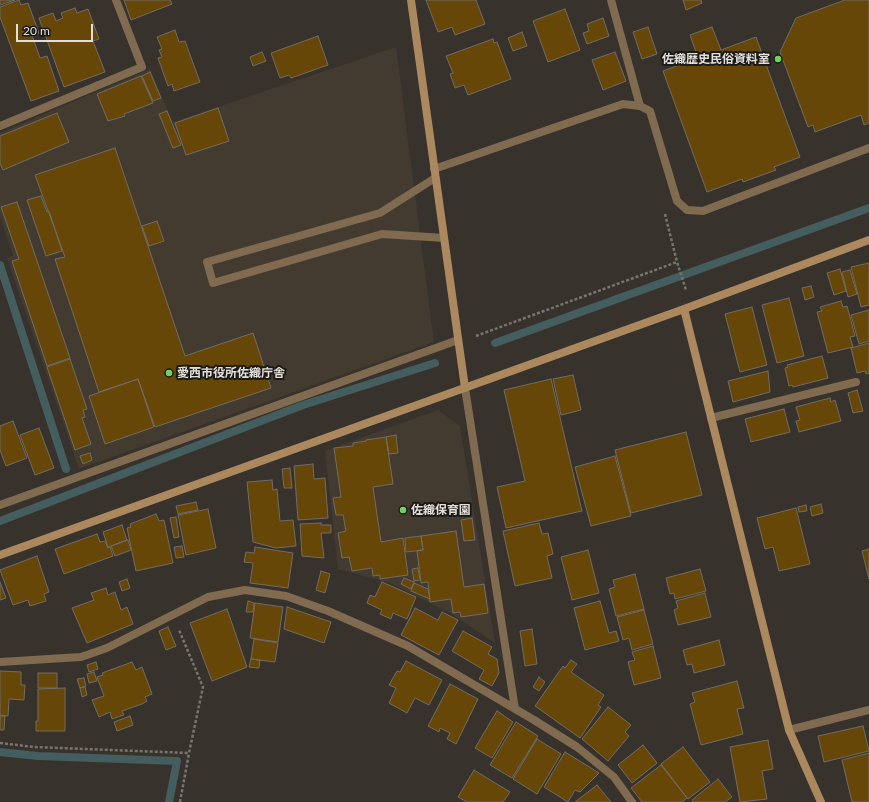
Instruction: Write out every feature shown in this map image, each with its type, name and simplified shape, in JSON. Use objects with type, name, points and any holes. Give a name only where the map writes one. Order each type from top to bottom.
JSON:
[{"type":"street","points":[[0,126],[142,67],[116,0]]},
{"type":"street","points":[[411,0],[458,341],[515,709]]},
{"type":"street","points":[[611,0],[640,106]]},
{"type":"street","points":[[444,238],[382,234],[213,283],[207,262],[380,213],[435,174],[624,104],[640,106],[650,111],[677,201],[687,210],[703,211],[869,148]]},
{"type":"street","points":[[0,555],[684,309],[869,240]]},
{"type":"street","points":[[684,309],[789,730],[821,802]]},
{"type":"street","points":[[0,505],[458,341]]},
{"type":"street","points":[[711,418],[856,382]]},
{"type":"street","points":[[0,662],[81,657],[108,648],[208,597],[245,590],[286,596],[328,611],[408,646],[515,709],[577,747],[614,777],[632,802]]},
{"type":"street","points":[[789,730],[869,710]]},
{"type":"path","points":[[663,208],[677,263],[688,296]]},
{"type":"path","points":[[458,341],[677,263]]},
{"type":"path","points":[[173,615],[203,688],[180,802]]},
{"type":"path","points":[[0,743],[34,747],[189,753]]},
{"type":"shaded area","points":[[396,47],[434,342],[79,469],[7,258],[13,256],[0,216],[0,133],[150,69],[173,122]]},
{"type":"shaded area","name":"佐織保育園","points":[[438,410],[460,426],[495,643],[450,613],[390,583],[338,569],[325,451]]},
{"type":"building","points":[[0,0],[15,0],[0,5]]},
{"type":"building","points":[[19,0],[21,5],[28,3],[39,33],[32,35],[40,58],[47,56],[59,91],[31,101],[0,17],[0,7]]},
{"type":"building","points":[[124,0],[170,0],[172,4],[131,20]]},
{"type":"building","points":[[426,0],[476,0],[485,24],[455,35],[452,27],[438,32]]},
{"type":"building","points":[[683,0],[701,0],[702,3],[686,10]]},
{"type":"building","points":[[845,0],[869,0],[869,123],[864,125],[861,115],[815,132],[813,125],[808,127],[780,52],[796,18]]},
{"type":"building","points":[[75,8],[77,13],[88,9],[99,39],[93,41],[105,72],[64,87],[39,18],[53,13],[56,21],[63,18],[61,13]]},
{"type":"building","points":[[565,9],[580,50],[548,62],[533,21]]},
{"type":"building","points":[[603,18],[609,36],[587,44],[583,33],[589,31],[587,24]]},
{"type":"building","points":[[648,27],[657,54],[642,59],[633,32]]},
{"type":"building","points":[[712,27],[721,50],[756,37],[800,157],[774,167],[776,170],[743,182],[742,179],[707,192],[663,71],[698,58],[690,35]]},
{"type":"building","points":[[175,30],[179,42],[185,41],[200,82],[174,91],[172,84],[168,86],[158,58],[162,57],[159,50],[162,49],[157,37]]},
{"type":"building","points":[[522,32],[527,46],[513,51],[508,38]]},
{"type":"building","points":[[318,36],[328,65],[291,78],[289,75],[280,78],[271,53]]},
{"type":"building","points":[[493,39],[494,43],[497,42],[511,79],[468,95],[464,85],[455,88],[450,74],[453,73],[446,56]]},
{"type":"building","points":[[262,52],[266,61],[253,66],[250,57]]},
{"type":"building","points":[[615,52],[626,81],[603,90],[592,60]]},
{"type":"building","points":[[150,72],[161,98],[153,101],[142,76]]},
{"type":"building","points":[[141,76],[153,103],[124,114],[125,116],[108,121],[97,94]]},
{"type":"building","points":[[218,108],[229,141],[186,155],[175,123]]},
{"type":"building","points":[[167,111],[181,145],[173,148],[159,114]]},
{"type":"building","points":[[57,113],[69,142],[3,170],[0,163],[0,136]]},
{"type":"building","points":[[115,148],[185,356],[253,333],[271,388],[155,427],[138,379],[99,392],[55,259],[65,257],[35,175]]},
{"type":"building","points":[[41,196],[47,212],[49,211],[62,251],[46,256],[27,200]]},
{"type":"building","points":[[17,202],[70,358],[47,366],[12,261],[19,259],[1,207]]},
{"type":"building","points":[[157,221],[164,241],[149,246],[142,226]]},
{"type":"building","points":[[869,263],[869,305],[861,307],[851,267]]},
{"type":"building","points":[[840,269],[846,291],[834,295],[827,273]]},
{"type":"building","points":[[850,270],[857,294],[848,297],[842,272]]},
{"type":"building","points":[[811,286],[814,297],[805,300],[802,288]]},
{"type":"building","points":[[789,298],[804,356],[777,363],[762,305]]},
{"type":"building","points":[[841,301],[843,307],[847,306],[855,336],[850,337],[853,347],[828,353],[817,312],[822,311],[820,307]]},
{"type":"building","points":[[752,307],[767,365],[740,372],[725,314]]},
{"type":"building","points":[[869,310],[869,341],[859,344],[851,315]]},
{"type":"building","points":[[869,343],[869,373],[866,374],[865,371],[857,373],[851,348]]},
{"type":"building","points":[[822,356],[828,378],[793,387],[792,385],[789,386],[785,368],[788,367],[787,365]]},
{"type":"building","points":[[70,359],[87,409],[83,410],[85,417],[82,418],[91,444],[75,450],[47,367]]},
{"type":"building","points":[[768,371],[770,392],[733,402],[728,381]]},
{"type":"building","points":[[573,375],[581,410],[561,415],[553,379]]},
{"type":"building","points":[[138,379],[154,427],[105,444],[89,396]]},
{"type":"building","points":[[551,379],[582,511],[506,528],[497,487],[525,481],[504,390]]},
{"type":"building","points":[[857,390],[863,411],[853,413],[848,393]]},
{"type":"building","points":[[830,398],[831,402],[835,400],[841,421],[799,432],[796,421],[800,420],[796,407]]},
{"type":"building","points":[[784,409],[790,432],[751,442],[745,419]]},
{"type":"building","points":[[13,421],[27,458],[6,466],[0,450],[0,426]]},
{"type":"building","points":[[39,428],[54,468],[35,475],[20,435]]},
{"type":"building","points":[[686,432],[702,495],[631,513],[615,450]]},
{"type":"building","points":[[396,435],[398,453],[389,454],[386,437]]},
{"type":"building","points":[[386,437],[393,484],[373,487],[381,542],[403,538],[408,575],[380,579],[380,575],[373,576],[372,568],[352,571],[349,557],[342,558],[338,533],[346,531],[343,515],[336,515],[333,498],[341,497],[334,448],[353,446],[353,443]]},
{"type":"building","points":[[90,453],[92,460],[83,464],[80,456]]},
{"type":"building","points":[[615,456],[631,516],[591,526],[575,467]]},
{"type":"building","points":[[313,464],[314,479],[325,478],[328,518],[298,520],[294,466]]},
{"type":"building","points":[[290,468],[292,488],[284,488],[282,469]]},
{"type":"building","points":[[272,480],[273,490],[277,489],[280,521],[293,520],[296,546],[276,548],[253,542],[247,482]]},
{"type":"building","points":[[196,502],[198,510],[178,514],[176,506]]},
{"type":"building","points":[[821,504],[823,513],[812,516],[810,507]]},
{"type":"building","points":[[806,505],[807,511],[799,512],[798,507]]},
{"type":"building","points":[[796,508],[810,564],[779,571],[773,547],[765,549],[757,518]]},
{"type":"building","points":[[208,509],[216,548],[186,555],[178,515]]},
{"type":"building","points":[[156,514],[159,521],[164,520],[173,563],[136,571],[127,528],[131,527],[130,524]]},
{"type":"building","points":[[176,517],[179,537],[174,538],[170,518]]},
{"type":"building","points":[[472,518],[475,540],[464,541],[461,520]]},
{"type":"building","points":[[321,523],[321,525],[331,525],[331,533],[321,533],[324,558],[302,556],[300,524]]},
{"type":"building","points":[[539,523],[542,534],[548,533],[553,554],[547,556],[552,578],[515,586],[503,531]]},
{"type":"building","points":[[122,525],[127,540],[108,547],[103,532]]},
{"type":"building","points":[[456,531],[464,587],[484,584],[488,613],[461,617],[460,612],[453,613],[451,599],[430,602],[428,582],[421,583],[417,551],[423,550],[421,536]]},
{"type":"building","points":[[97,534],[100,542],[105,541],[108,548],[110,547],[113,556],[64,574],[55,549]]},
{"type":"building","points":[[421,536],[423,550],[406,552],[405,538]]},
{"type":"building","points":[[128,540],[131,550],[115,556],[111,546]]},
{"type":"building","points":[[182,546],[184,557],[176,558],[174,547]]},
{"type":"building","points":[[255,547],[293,553],[288,588],[250,583],[253,563],[244,562],[246,552],[254,553]]},
{"type":"building","points":[[869,549],[869,579],[862,551]]},
{"type":"building","points":[[588,550],[599,593],[572,600],[561,557]]},
{"type":"building","points":[[37,556],[49,592],[44,594],[46,601],[30,606],[28,600],[13,605],[0,570]]},
{"type":"building","points":[[418,568],[420,580],[414,581],[412,569]]},
{"type":"building","points":[[700,569],[706,591],[675,599],[674,593],[670,594],[666,578]]},
{"type":"building","points":[[321,571],[330,574],[325,593],[316,590]]},
{"type":"building","points":[[635,574],[644,609],[616,616],[609,589],[615,587],[613,580]]},
{"type":"building","points":[[404,578],[414,582],[411,589],[401,584]]},
{"type":"building","points":[[127,579],[130,588],[122,591],[119,582]]},
{"type":"building","points":[[0,582],[6,598],[0,600]]},
{"type":"building","points":[[382,582],[416,597],[407,619],[393,613],[391,619],[380,614],[382,610],[367,603],[370,595],[375,597]]},
{"type":"building","points":[[414,583],[428,589],[430,599],[411,591]]},
{"type":"building","points":[[106,588],[108,595],[115,592],[121,610],[127,607],[133,624],[87,643],[72,608],[94,600],[91,593]]},
{"type":"building","points":[[705,593],[711,617],[678,625],[674,610],[678,608],[676,601]]},
{"type":"building","points":[[248,601],[254,603],[253,612],[246,612]]},
{"type":"building","points":[[600,601],[609,633],[616,631],[619,641],[585,650],[574,608]]},
{"type":"building","points":[[255,603],[283,607],[278,642],[250,638]]},
{"type":"building","points":[[287,607],[331,622],[324,643],[284,629]]},
{"type":"building","points":[[415,608],[438,620],[442,612],[458,620],[439,655],[401,635]]},
{"type":"building","points":[[227,609],[247,667],[212,681],[190,623]]},
{"type":"building","points":[[644,610],[653,644],[632,650],[629,638],[623,640],[617,617]]},
{"type":"building","points":[[168,627],[176,646],[166,650],[159,631]]},
{"type":"building","points":[[532,629],[537,664],[525,666],[520,631]]},
{"type":"building","points":[[463,631],[492,647],[488,654],[497,659],[499,673],[492,686],[479,679],[484,670],[452,651]]},
{"type":"building","points":[[254,639],[278,643],[275,662],[251,659]]},
{"type":"building","points":[[719,640],[725,665],[694,673],[692,664],[687,665],[683,650]]},
{"type":"building","points":[[653,646],[661,678],[634,685],[628,662],[635,660],[632,652]]},
{"type":"building","points":[[251,659],[260,660],[259,668],[249,667]]},
{"type":"building","points":[[571,660],[577,664],[571,672],[604,695],[598,705],[601,707],[580,738],[535,706],[563,666],[565,668]]},
{"type":"building","points":[[406,661],[442,680],[429,705],[415,698],[407,713],[389,703],[396,688],[389,685],[397,671],[400,672]]},
{"type":"building","points":[[96,662],[98,669],[89,672],[87,665]]},
{"type":"building","points":[[132,662],[136,670],[142,667],[152,694],[145,697],[147,701],[142,704],[122,711],[124,715],[112,719],[110,712],[99,717],[92,700],[104,696],[97,677],[103,675],[102,673]]},
{"type":"building","points":[[0,671],[21,672],[21,685],[25,685],[24,700],[9,699],[8,716],[0,715]]},
{"type":"building","points":[[94,672],[97,681],[89,683],[87,674]]},
{"type":"building","points":[[38,673],[57,673],[57,688],[38,688]]},
{"type":"building","points":[[539,677],[545,682],[539,691],[533,687]]},
{"type":"building","points":[[84,678],[86,686],[80,688],[77,679]]},
{"type":"building","points":[[737,681],[744,708],[737,709],[743,734],[701,745],[690,704],[695,702],[692,693]]},
{"type":"building","points":[[450,684],[478,699],[456,744],[447,739],[450,733],[440,728],[439,732],[428,726]]},
{"type":"building","points":[[85,687],[87,695],[82,697],[80,688]]},
{"type":"building","points":[[65,688],[65,731],[36,731],[36,721],[38,721],[38,689]]},
{"type":"building","points":[[608,707],[631,725],[625,732],[629,736],[608,761],[582,739]]},
{"type":"building","points":[[497,711],[513,722],[492,758],[475,748]]},
{"type":"building","points":[[0,716],[5,716],[4,730],[0,730]]},
{"type":"building","points":[[130,716],[133,725],[117,731],[114,722]]},
{"type":"building","points":[[516,722],[538,736],[512,778],[490,765]]},
{"type":"building","points":[[863,726],[869,751],[824,762],[818,736]]},
{"type":"building","points":[[537,739],[561,754],[537,794],[513,779]]},
{"type":"building","points":[[768,740],[773,769],[762,771],[767,799],[740,802],[730,747]]},
{"type":"building","points":[[643,745],[657,763],[632,783],[618,765]]},
{"type":"building","points":[[683,747],[710,782],[688,799],[661,764]]},
{"type":"building","points":[[565,752],[599,773],[580,792],[575,790],[568,802],[544,787]]},
{"type":"building","points":[[869,753],[869,802],[852,802],[842,760]]},
{"type":"building","points":[[661,765],[687,798],[682,802],[642,802],[631,788]]},
{"type":"building","points":[[474,770],[510,792],[503,802],[467,802],[458,797]]},
{"type":"building","points":[[718,779],[732,797],[725,802],[693,802],[692,800]]},
{"type":"building","points":[[597,785],[611,802],[575,802]]},
{"type":"waterway","points":[[495,343],[869,208]]},
{"type":"waterway","points":[[0,265],[66,469]]},
{"type":"waterway","points":[[0,521],[303,405],[435,363]]},
{"type":"waterway","points":[[0,752],[38,756],[177,761],[169,802]]},
{"type":"place","name":"佐織歴史民俗資料室","points":[[778,59]]},
{"type":"place","name":"愛西市役所佐織庁舎","points":[[169,373]]},
{"type":"place","name":"佐織保育園","points":[[403,510]]}]
